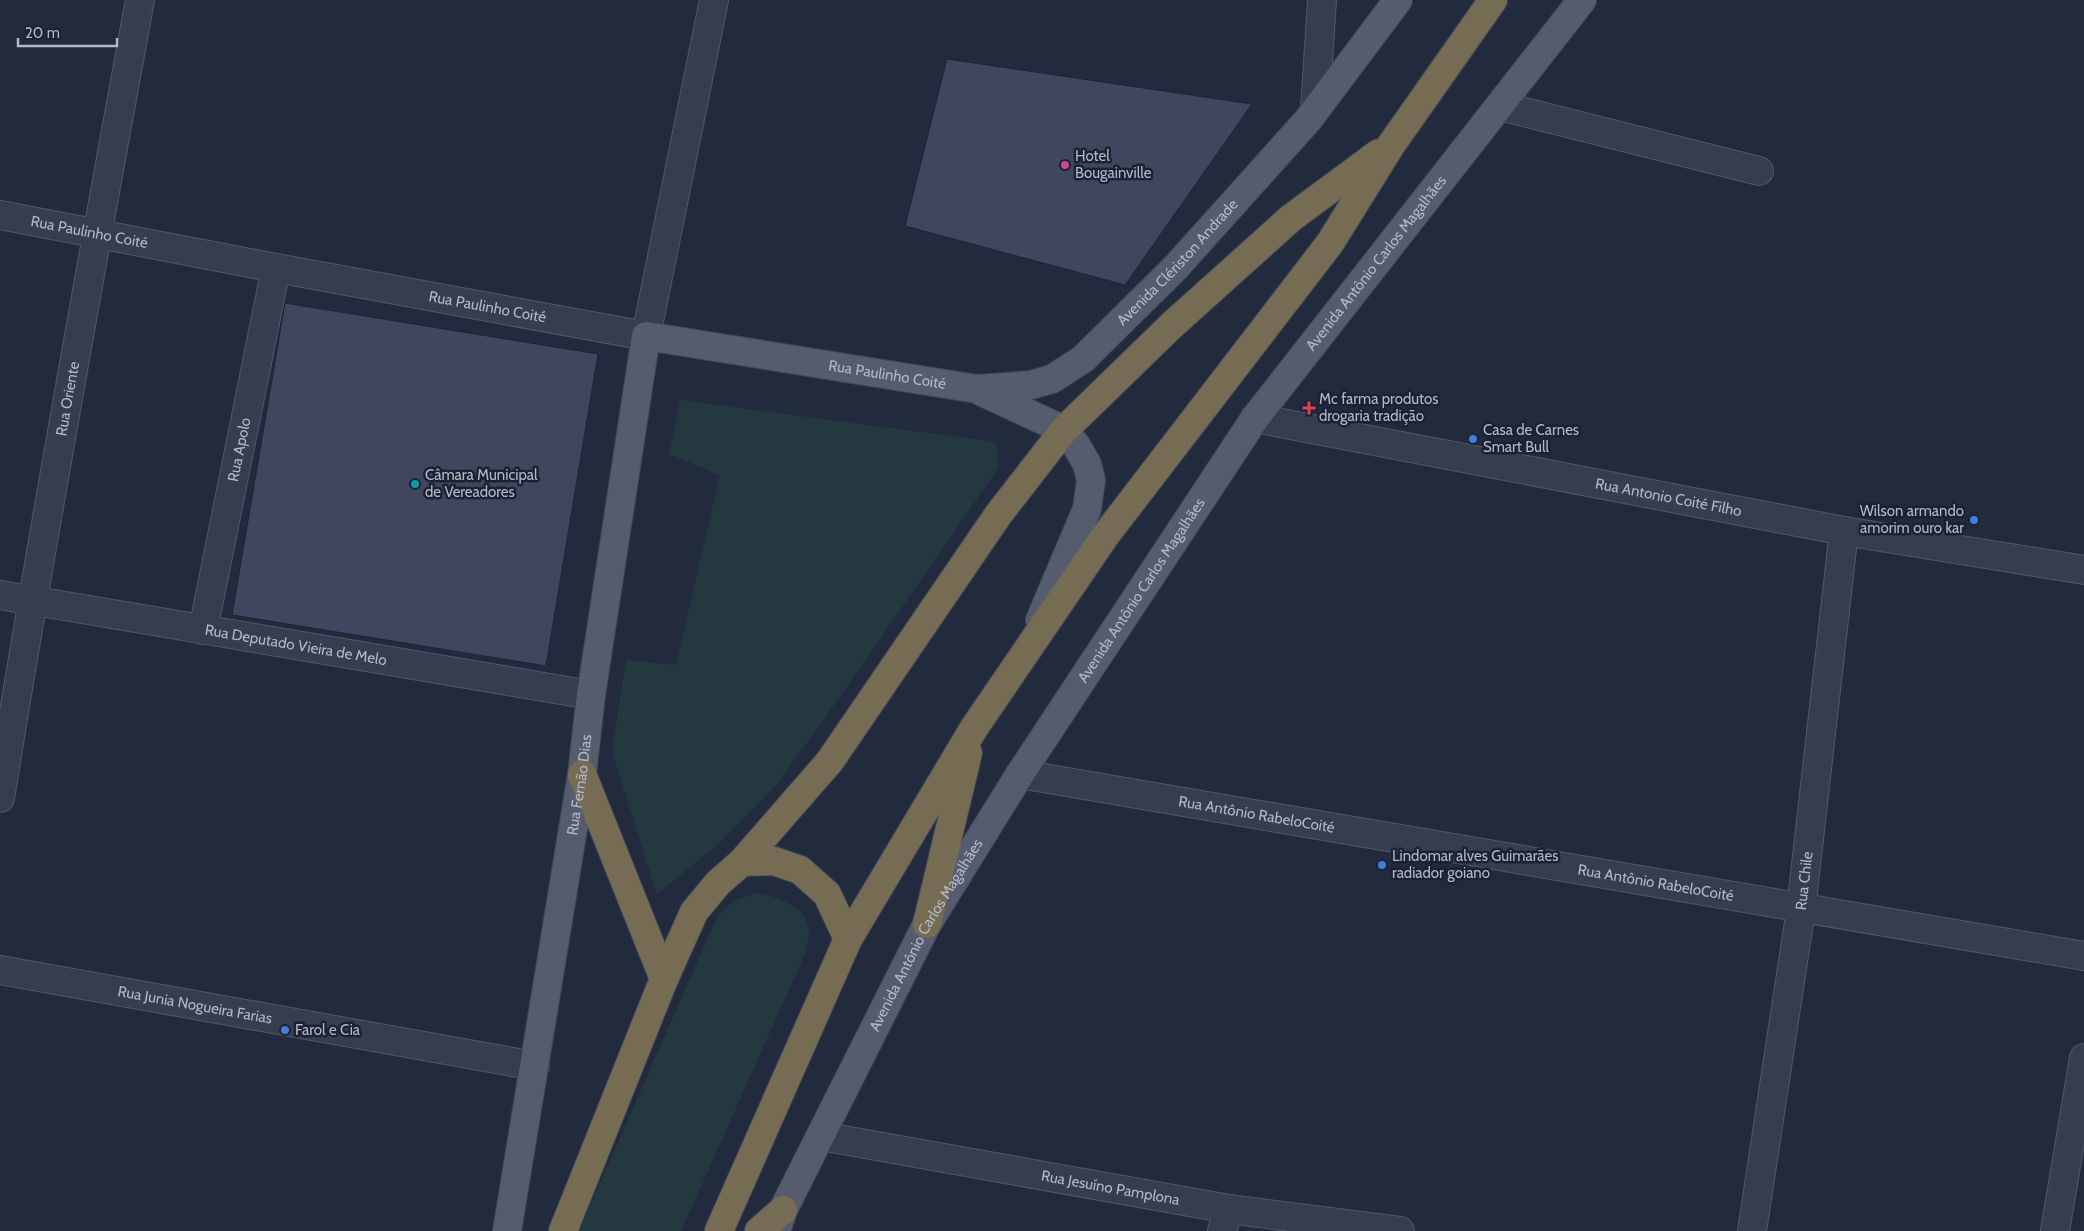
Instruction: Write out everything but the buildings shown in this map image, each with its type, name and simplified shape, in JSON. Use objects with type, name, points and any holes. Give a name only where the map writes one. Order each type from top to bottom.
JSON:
[{"type":"highway","points":[[719,1231],[848,939],[974,728],[1104,536],[1330,243],[1391,145],[1494,0]]},
{"type":"highway","points":[[563,1231],[664,979],[694,912],[718,883],[742,862],[830,761],[998,515],[1064,430],[1172,326],[1291,218],[1391,145]]},
{"type":"highway","points":[[927,924],[974,728]]},
{"type":"highway","points":[[582,774],[664,979]]},
{"type":"highway","points":[[742,862],[774,861],[800,870],[827,894],[848,939]]},
{"type":"highway","points":[[759,1231],[780,1220]]},
{"type":"main road","name":"Avenida Clériston Andrade","points":[[977,389],[1031,385],[1052,379],[1083,359],[1176,266],[1315,110],[1398,0]]},
{"type":"main road","name":"Avenida Antônio Carlos Magalhães","points":[[780,1220],[927,924],[1020,774],[1255,418],[1582,0]]},
{"type":"main road","name":"Rua Paulinho Coité","points":[[646,336],[977,389]]},
{"type":"main road","name":"Rua Fernão Dias","points":[[507,1231],[582,774],[591,695],[646,336]]},
{"type":"main road","points":[[977,389],[1064,430],[1076,445],[1087,464],[1091,480],[1087,509],[1030,644]]},
{"type":"street","name":"Rua Oriente","points":[[0,798],[32,600],[140,0]]},
{"type":"street","points":[[646,336],[714,0]]},
{"type":"street","points":[[1315,110],[1322,0]]},
{"type":"street","points":[[1500,106],[1760,170]]},
{"type":"street","name":"Rua Paulinho Coité","points":[[0,215],[646,336]]},
{"type":"street","name":"Rua Apolo","points":[[203,630],[276,268]]},
{"type":"street","name":"Rua Antonio Coité Filho","points":[[1255,418],[1844,531],[2084,570]]},
{"type":"street","name":"Rua Chile","points":[[1752,1231],[1801,909],[1844,531]]},
{"type":"street","name":"Rua Deputado Vieira de Melo","points":[[0,595],[393,663],[471,673],[591,695]]},
{"type":"street","name":"Rua Antônio RabeloCoité","points":[[1020,774],[2084,956]]},
{"type":"street","name":"Rua Junia Nogueira Farias","points":[[0,970],[535,1066]]},
{"type":"street","points":[[2055,1231],[2084,1058]]},
{"type":"street","name":"Rua Jesuíno Pamplona","points":[[821,1136],[1225,1220],[1400,1231]]},
{"type":"green space","points":[[680,400],[996,442],[999,467],[837,701],[776,785],[717,845],[657,894],[612,752],[626,660],[676,665],[720,475],[669,454]]},
{"type":"green space","points":[[757,893],[774,897],[798,910],[808,925],[808,941],[805,954],[681,1231],[579,1231],[715,922],[724,910],[733,903]]},
{"type":"place","name":"Hotel Bougainville","points":[[1065,165]]},
{"type":"place","name":"Mc farma produtos drogaria tradição","points":[[1309,408]]},
{"type":"place","name":"Casa de Carnes Smart Bull","points":[[1473,439]]},
{"type":"place","name":"Câmara Municipal de Vereadores","points":[[415,484]]},
{"type":"place","name":"Wilson armando amorim ouro kar","points":[[1974,520]]},
{"type":"place","name":"Lindomar alves Guimarães radiador goiano","points":[[1382,865]]},
{"type":"place","name":"Farol e Cia","points":[[285,1030]]}]
